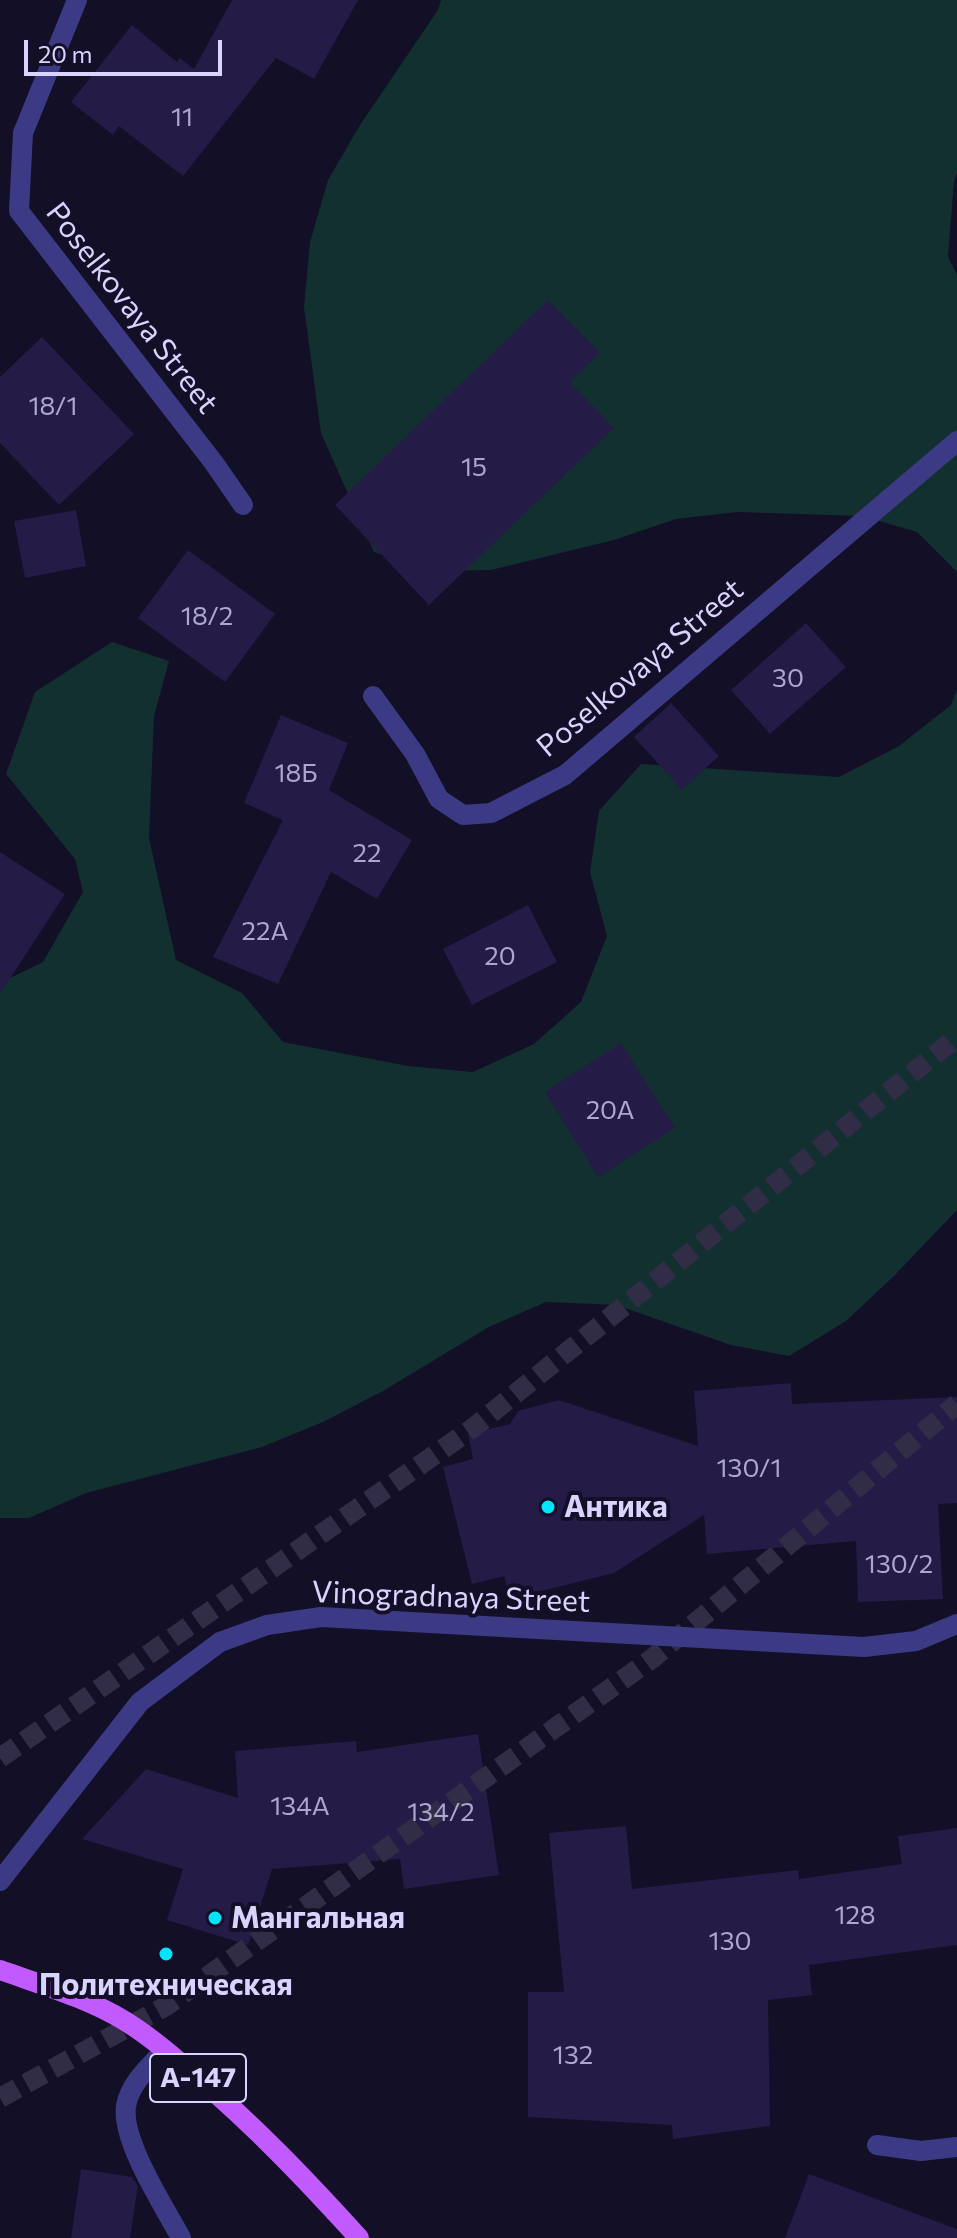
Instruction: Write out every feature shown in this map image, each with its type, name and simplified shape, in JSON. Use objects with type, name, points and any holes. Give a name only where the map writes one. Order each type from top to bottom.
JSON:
[{"type":"main road","name":"А-147","points":[[0,1970],[67,1994],[123,2020],[165,2050],[273,2147],[359,2238]]},
{"type":"street","name":"Poselkovaya Street","points":[[77,0],[23,133],[19,211],[243,505]]},
{"type":"street","name":"Poselkovaya Street","points":[[373,696],[415,754],[439,799],[463,815],[491,813],[565,775],[957,441]]},
{"type":"street","name":"Vinogradnaya Street","points":[[0,1881],[140,1702],[220,1642],[267,1625],[321,1617],[864,1647],[916,1641],[957,1624]]},
{"type":"street","points":[[165,2050],[138,2078],[126,2106],[128,2137],[181,2238]]},
{"type":"street","points":[[877,2145],[921,2151],[957,2147]]},
{"type":"green space","points":[[441,0],[957,0],[957,173],[948,257],[957,275],[957,572],[917,532],[862,516],[737,512],[676,519],[614,540],[491,570],[429,571],[374,552],[321,433],[304,307],[310,242],[328,180],[360,125],[438,10]]},
{"type":"green space","points":[[112,642],[169,661],[154,716],[149,838],[176,960],[242,993],[283,1042],[408,1066],[473,1072],[534,1044],[581,1002],[607,936],[590,872],[599,811],[641,764],[839,777],[899,746],[951,705],[957,690],[957,1210],[846,1321],[789,1356],[731,1345],[616,1305],[546,1302],[489,1327],[383,1391],[323,1422],[262,1447],[86,1493],[29,1518],[0,1518],[0,976],[8,979],[43,962],[83,892],[75,859],[6,774],[35,692]]},
{"type":"building","points":[[232,0],[358,0],[314,79],[276,58],[183,176],[119,126],[113,135],[71,102],[132,25],[177,62],[180,58],[194,69]]},
{"type":"building","points":[[548,300],[600,353],[570,382],[614,428],[429,605],[335,505]]},
{"type":"building","points":[[42,337],[134,434],[59,505],[0,443],[0,377]]},
{"type":"building","points":[[76,510],[86,566],[25,578],[14,521]]},
{"type":"building","points":[[188,550],[275,614],[225,682],[138,618]]},
{"type":"building","points":[[806,623],[846,667],[770,734],[731,690]]},
{"type":"building","points":[[671,703],[719,756],[682,790],[634,737]]},
{"type":"building","points":[[281,715],[348,743],[329,790],[412,840],[377,899],[331,872],[278,984],[213,957],[283,820],[244,803]]},
{"type":"building","points":[[0,852],[65,894],[0,994]]},
{"type":"building","points":[[528,905],[557,962],[472,1005],[443,949]]},
{"type":"building","points":[[621,1043],[675,1128],[598,1177],[545,1092]]},
{"type":"building","points":[[791,1383],[792,1404],[957,1397],[957,1503],[938,1504],[943,1599],[858,1602],[856,1541],[707,1554],[704,1515],[614,1573],[510,1599],[504,1576],[472,1584],[443,1467],[473,1459],[468,1434],[510,1424],[518,1411],[559,1400],[698,1446],[694,1391]]},
{"type":"building","points":[[478,1734],[499,1875],[404,1889],[400,1859],[272,1869],[248,1945],[167,1920],[183,1869],[82,1839],[146,1769],[238,1798],[235,1751],[356,1741],[357,1752]]},
{"type":"building","points":[[626,1826],[632,1889],[798,1870],[799,1879],[902,1864],[898,1836],[957,1828],[957,1945],[809,1965],[812,1995],[768,2000],[770,2126],[673,2139],[672,2125],[528,2117],[528,1992],[564,1992],[549,1833]]},
{"type":"building","points":[[81,2169],[132,2177],[138,2186],[130,2238],[71,2238]]},
{"type":"building","points":[[809,2174],[957,2229],[957,2238],[785,2238]]},
{"type":"tunnel","points":[[0,1758],[473,1428],[957,1037]]},
{"type":"tunnel","points":[[0,2098],[166,2006],[653,1658],[957,1404]]},
{"type":"place","name":"Антика","points":[[548,1507]]},
{"type":"place","name":"Мангальная","points":[[215,1918]]},
{"type":"place","name":"Политехническая","points":[[166,1954]]}]
